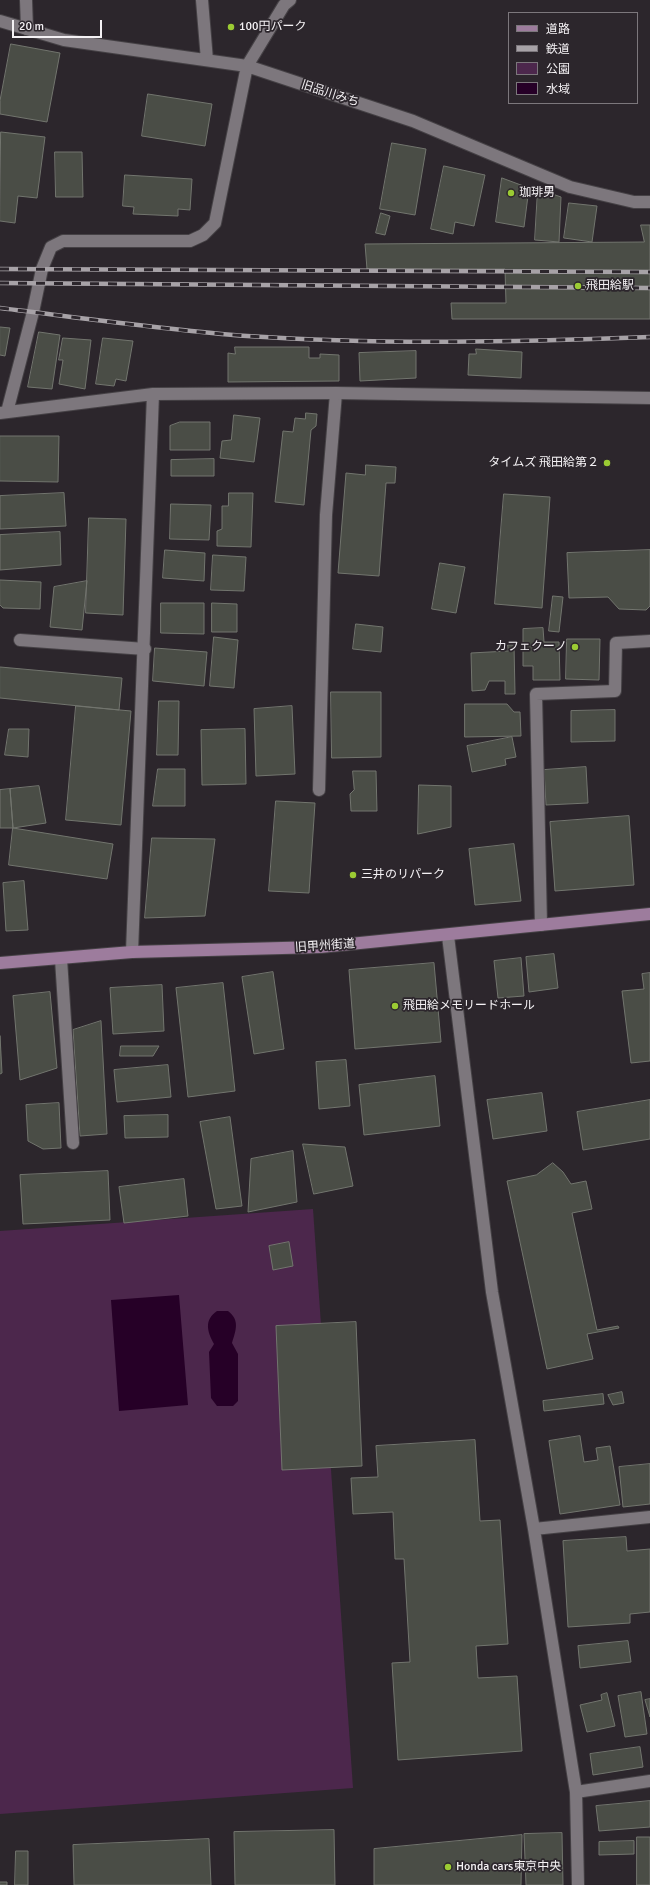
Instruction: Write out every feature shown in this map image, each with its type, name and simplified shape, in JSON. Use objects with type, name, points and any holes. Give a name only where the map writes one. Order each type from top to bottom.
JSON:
[{"type":"main road","name":"旧甲州街道","points":[[0,963],[132,952],[320,947],[448,936],[650,914]]},
{"type":"street","points":[[26,0],[27,29]]},
{"type":"street","points":[[202,0],[207,60]]},
{"type":"street","points":[[290,0],[284,5],[247,66],[215,223],[203,235],[190,241],[62,241],[51,247],[42,269],[33,312],[3,412],[153,394],[336,393],[650,398]]},
{"type":"street","name":"旧品川みち","points":[[0,21],[64,40],[247,66],[413,121],[570,187],[634,202],[650,202]]},
{"type":"street","points":[[319,790],[326,514],[336,393]]},
{"type":"street","points":[[132,952],[153,394]]},
{"type":"street","points":[[20,640],[144,649]]},
{"type":"street","points":[[541,925],[536,694],[615,691],[616,643],[650,641]]},
{"type":"street","points":[[448,936],[492,1292],[534,1528],[576,1792],[578,1885]]},
{"type":"street","points":[[61,959],[73,1143]]},
{"type":"street","points":[[534,1528],[650,1517]]},
{"type":"street","points":[[576,1792],[650,1781]]},
{"type":"green space","points":[[313,1209],[353,1788],[0,1814],[0,1231]]},
{"type":"water","points":[[179,1295],[188,1405],[119,1411],[111,1300]]},
{"type":"water","points":[[217,1311],[228,1311],[232,1314],[236,1322],[236,1330],[232,1343],[238,1354],[238,1401],[233,1406],[217,1406],[211,1398],[209,1352],[214,1344],[208,1330],[208,1322]]},
{"type":"building","points":[[11,44],[60,53],[47,122],[0,114],[0,101]]},
{"type":"building","points":[[148,94],[212,104],[205,146],[142,136]]},
{"type":"building","points":[[1,132],[45,137],[37,198],[18,196],[15,223],[0,221]]},
{"type":"building","points":[[392,143],[426,149],[415,215],[380,209]]},
{"type":"building","points":[[55,152],[82,152],[83,197],[56,197]]},
{"type":"building","points":[[444,166],[485,175],[474,226],[455,222],[453,234],[431,229]]},
{"type":"building","points":[[125,175],[192,179],[190,210],[178,209],[178,216],[133,214],[134,207],[123,206]]},
{"type":"building","points":[[502,178],[529,188],[524,227],[496,222]]},
{"type":"building","points":[[538,189],[561,197],[559,242],[535,240]]},
{"type":"building","points":[[569,203],[597,206],[592,242],[564,238]]},
{"type":"building","points":[[381,213],[390,216],[385,235],[376,233]]},
{"type":"building","name":"飛田給駅","points":[[641,225],[650,225],[650,319],[452,319],[451,303],[506,303],[505,269],[367,269],[365,244],[644,242]]},
{"type":"building","points":[[0,327],[10,328],[5,356],[0,355]]},
{"type":"building","points":[[39,332],[60,335],[52,389],[28,387]]},
{"type":"building","points":[[63,338],[91,340],[85,389],[59,384],[63,360],[59,360]]},
{"type":"building","points":[[103,338],[133,341],[126,381],[116,379],[114,386],[96,384]]},
{"type":"building","points":[[235,347],[309,347],[309,358],[320,358],[320,354],[339,355],[339,381],[228,382],[228,353],[235,354]]},
{"type":"building","points":[[476,349],[522,352],[521,378],[468,375],[469,354],[476,354]]},
{"type":"building","points":[[416,351],[416,378],[360,381],[359,353]]},
{"type":"building","points":[[306,413],[317,414],[316,426],[311,430],[304,505],[275,502],[283,431],[293,432],[295,418],[305,419]]},
{"type":"building","points":[[234,415],[260,418],[254,462],[220,458],[222,441],[231,440]]},
{"type":"building","points":[[180,422],[210,422],[210,450],[170,450],[170,426]]},
{"type":"building","points":[[0,436],[59,436],[58,482],[0,481]]},
{"type":"building","points":[[214,459],[214,476],[171,476],[171,460]]},
{"type":"building","points":[[366,465],[396,467],[395,483],[386,483],[379,576],[338,573],[346,473],[365,475]]},
{"type":"building","points":[[64,493],[66,526],[0,529],[0,496]]},
{"type":"building","points":[[229,493],[253,493],[251,547],[217,546],[217,531],[222,529],[222,506],[228,506]]},
{"type":"building","points":[[504,494],[550,497],[542,608],[495,604]]},
{"type":"building","points":[[171,504],[211,505],[209,540],[170,539]]},
{"type":"building","points":[[89,518],[126,519],[123,615],[86,613]]},
{"type":"building","points":[[60,532],[61,565],[0,570],[0,535]]},
{"type":"building","points":[[165,550],[205,553],[204,581],[163,578]]},
{"type":"building","points":[[650,550],[650,606],[646,610],[619,609],[608,597],[569,598],[567,553]]},
{"type":"building","points":[[213,555],[246,557],[244,591],[211,590]]},
{"type":"building","points":[[440,563],[465,567],[456,613],[432,609]]},
{"type":"building","points":[[0,580],[41,582],[40,609],[3,608],[0,605]]},
{"type":"building","points":[[87,581],[82,630],[50,627],[54,587]]},
{"type":"building","points":[[553,596],[563,597],[559,632],[549,631]]},
{"type":"building","points":[[161,603],[204,603],[204,634],[161,633]]},
{"type":"building","points":[[212,603],[237,604],[237,632],[212,632]]},
{"type":"building","points":[[356,624],[383,627],[381,652],[353,649]]},
{"type":"building","points":[[543,628],[544,642],[559,642],[560,680],[533,680],[533,666],[523,666],[523,629]]},
{"type":"building","points":[[214,637],[238,640],[234,688],[210,686]]},
{"type":"building","points":[[567,639],[600,639],[599,680],[566,679]]},
{"type":"building","points":[[508,645],[514,645],[515,694],[505,694],[505,681],[489,681],[485,690],[472,691],[471,653],[508,651]]},
{"type":"building","points":[[155,648],[207,652],[204,686],[153,681]]},
{"type":"building","points":[[0,667],[122,678],[119,710],[0,698]]},
{"type":"building","points":[[331,692],[381,692],[381,757],[332,758]]},
{"type":"building","points":[[159,701],[179,701],[178,755],[157,755]]},
{"type":"building","points":[[465,704],[507,704],[514,712],[520,712],[521,736],[465,737]]},
{"type":"building","points":[[76,706],[131,711],[121,825],[66,820]]},
{"type":"building","points":[[292,706],[295,774],[256,776],[254,709]]},
{"type":"building","points":[[615,710],[615,741],[571,742],[571,711]]},
{"type":"building","points":[[9,729],[29,729],[28,757],[5,755]]},
{"type":"building","points":[[245,729],[246,784],[202,785],[201,730]]},
{"type":"building","points":[[512,737],[516,757],[505,759],[506,765],[472,772],[467,746]]},
{"type":"building","points":[[586,767],[588,803],[546,805],[544,770]]},
{"type":"building","points":[[158,769],[185,769],[185,806],[153,806]]},
{"type":"building","points":[[353,771],[376,771],[377,811],[351,811],[350,794],[354,790]]},
{"type":"building","points":[[419,785],[451,786],[451,827],[418,834]]},
{"type":"building","points":[[39,786],[46,823],[13,828],[10,789]]},
{"type":"building","points":[[10,789],[13,828],[0,828],[0,790]]},
{"type":"building","points":[[276,801],[315,803],[309,893],[269,891]]},
{"type":"building","points":[[629,816],[634,885],[555,891],[550,822]]},
{"type":"building","points":[[13,828],[113,844],[107,879],[9,865]]},
{"type":"building","points":[[152,838],[215,839],[205,916],[145,918]]},
{"type":"building","points":[[514,844],[521,901],[475,905],[469,849]]},
{"type":"building","points":[[24,881],[28,930],[6,931],[3,883]]},
{"type":"building","points":[[554,954],[558,988],[529,992],[526,957]]},
{"type":"building","points":[[521,958],[524,996],[498,998],[494,961]]},
{"type":"building","name":"飛田給メモリードホール","points":[[434,963],[441,1042],[355,1049],[349,970]]},
{"type":"building","points":[[273,972],[284,1049],[254,1054],[242,977]]},
{"type":"building","points":[[650,973],[650,1061],[631,1063],[622,991],[644,989],[642,974]]},
{"type":"building","points":[[223,983],[235,1091],[188,1097],[176,988]]},
{"type":"building","points":[[162,985],[164,1031],[113,1034],[110,988]]},
{"type":"building","points":[[50,992],[57,1068],[20,1080],[13,996]]},
{"type":"building","points":[[101,1021],[107,1134],[80,1136],[73,1030]]},
{"type":"building","points":[[0,1036],[2,1073],[0,1074]]},
{"type":"building","points":[[121,1046],[159,1046],[153,1056],[120,1056]]},
{"type":"building","points":[[346,1060],[350,1106],[319,1109],[316,1062]]},
{"type":"building","points":[[168,1065],[171,1097],[117,1102],[114,1070]]},
{"type":"building","points":[[435,1076],[440,1126],[364,1135],[359,1085]]},
{"type":"building","points":[[542,1093],[547,1131],[493,1139],[487,1100]]},
{"type":"building","points":[[650,1100],[650,1139],[583,1150],[577,1112]]},
{"type":"building","points":[[59,1103],[61,1148],[43,1149],[28,1141],[26,1105]]},
{"type":"building","points":[[168,1115],[168,1137],[125,1138],[124,1116]]},
{"type":"building","points":[[230,1117],[242,1206],[216,1209],[200,1122]]},
{"type":"building","points":[[303,1144],[345,1147],[353,1186],[314,1194]]},
{"type":"building","points":[[293,1151],[297,1202],[248,1212],[251,1159]]},
{"type":"building","points":[[553,1163],[563,1172],[571,1184],[586,1181],[592,1209],[572,1213],[597,1330],[618,1326],[619,1328],[587,1334],[593,1359],[547,1369],[507,1181],[536,1175]]},
{"type":"building","points":[[108,1171],[110,1220],[23,1224],[20,1175]]},
{"type":"building","points":[[184,1179],[188,1216],[124,1223],[119,1187]]},
{"type":"building","points":[[289,1242],[293,1266],[273,1270],[269,1246]]},
{"type":"building","points":[[356,1322],[362,1466],[282,1470],[276,1326]]},
{"type":"building","points":[[622,1392],[624,1403],[613,1405],[608,1395]]},
{"type":"building","points":[[603,1394],[604,1404],[544,1411],[543,1401]]},
{"type":"building","points":[[580,1436],[584,1462],[598,1460],[596,1448],[610,1446],[620,1505],[560,1514],[549,1441]]},
{"type":"building","points":[[475,1440],[480,1521],[500,1520],[508,1644],[476,1646],[478,1678],[517,1676],[522,1751],[398,1760],[392,1663],[410,1662],[404,1559],[395,1559],[393,1512],[353,1514],[351,1478],[378,1477],[376,1446]]},
{"type":"building","points":[[650,1464],[650,1504],[623,1507],[619,1467]]},
{"type":"building","points":[[626,1537],[627,1551],[650,1549],[650,1612],[630,1614],[630,1623],[568,1627],[563,1541]]},
{"type":"building","points":[[628,1641],[631,1662],[580,1668],[578,1646]]},
{"type":"building","points":[[641,1692],[647,1734],[625,1737],[618,1696]]},
{"type":"building","points":[[607,1693],[615,1726],[587,1732],[580,1705],[602,1700],[601,1695]]},
{"type":"building","points":[[650,1699],[650,1717],[645,1700]]},
{"type":"building","points":[[640,1747],[643,1767],[593,1775],[590,1754]]},
{"type":"building","points":[[650,1801],[650,1827],[599,1831],[596,1806]]},
{"type":"building","points":[[334,1830],[335,1885],[235,1885],[234,1832]]},
{"type":"building","points":[[562,1833],[563,1885],[526,1885],[524,1834]]},
{"type":"building","name":"Honda cars東京中央","points":[[522,1835],[521,1885],[374,1885],[374,1849]]},
{"type":"building","points":[[637,1837],[650,1837],[650,1885],[637,1885]]},
{"type":"building","points":[[209,1839],[211,1885],[74,1885],[73,1845]]},
{"type":"building","points":[[634,1841],[634,1854],[599,1855],[599,1842]]},
{"type":"building","points":[[16,1851],[28,1851],[28,1885],[15,1885]]},
{"type":"building","points":[[0,1882],[7,1882],[7,1885],[0,1885]]},
{"type":"railway","points":[[0,269],[650,272]]},
{"type":"railway","points":[[0,283],[650,288]]},
{"type":"railway","points":[[0,308],[124,324],[247,336],[297,339],[448,342],[650,337]]},
{"type":"place","name":"100円パーク","points":[[231,27]]},
{"type":"place","name":"珈琲男","points":[[511,193]]},
{"type":"place","name":"飛田給駅","points":[[578,286]]},
{"type":"place","name":"タイムズ 飛田給第２","points":[[607,463]]},
{"type":"place","name":"カフェクーノ","points":[[575,647]]},
{"type":"place","name":"三井のリパーク","points":[[353,875]]},
{"type":"place","name":"飛田給メモリードホール","points":[[395,1006]]},
{"type":"place","name":"Honda cars東京中央","points":[[448,1867]]}]
